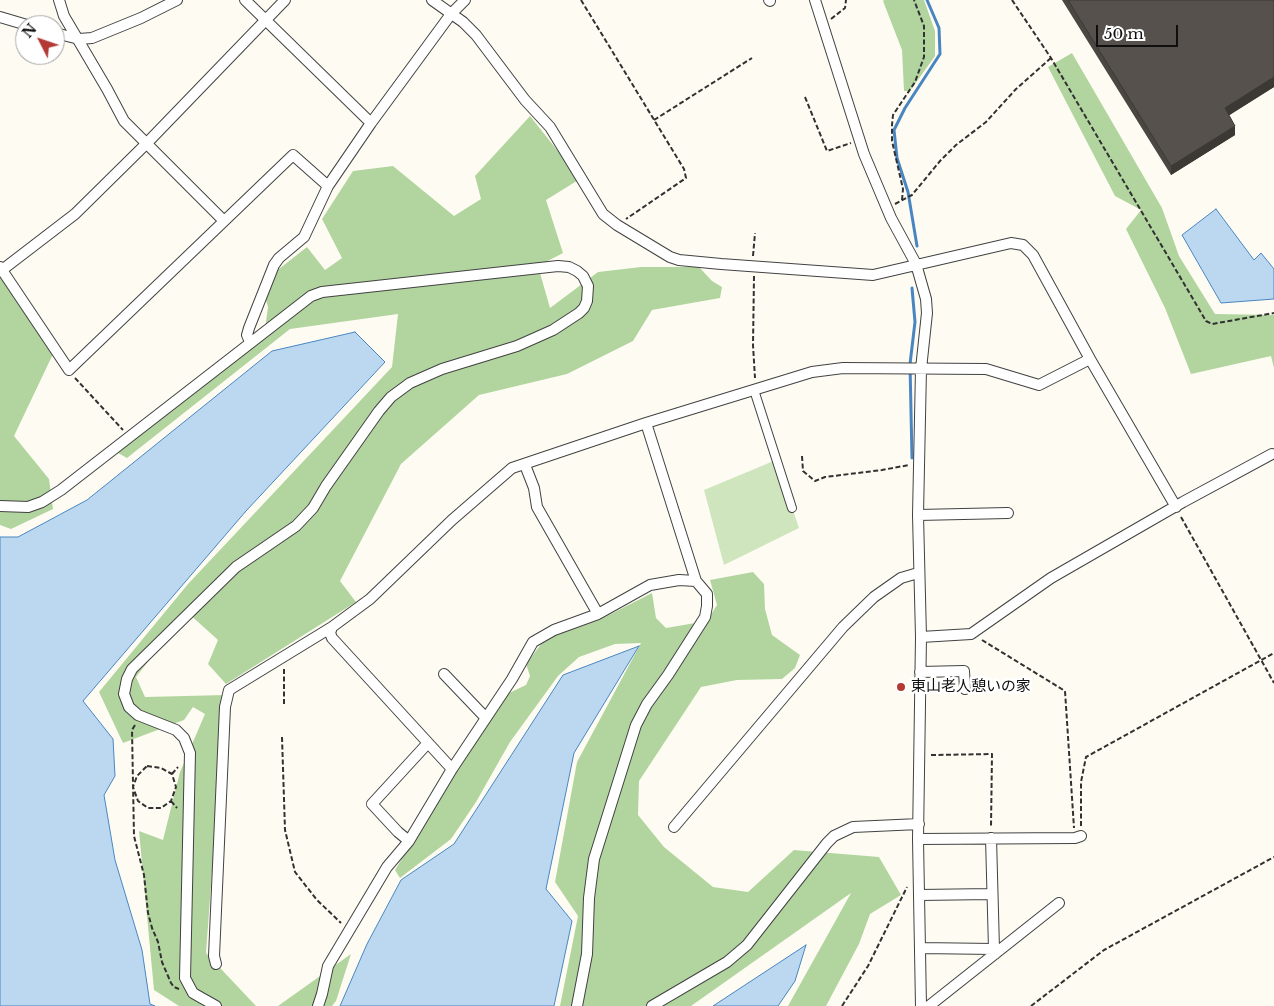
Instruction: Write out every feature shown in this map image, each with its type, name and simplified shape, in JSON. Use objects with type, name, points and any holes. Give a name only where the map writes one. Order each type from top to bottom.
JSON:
[{"type":"street","points":[[59,0],[64,16],[124,121],[224,221]]},
{"type":"street","points":[[65,36],[79,40],[92,38],[141,18],[177,0]]},
{"type":"street","points":[[245,0],[371,123]]},
{"type":"street","points":[[285,0],[146,144],[75,214],[1,268],[69,370],[293,155],[328,186]]},
{"type":"street","points":[[432,0],[463,22],[525,100],[550,127],[603,214],[617,225],[670,257],[679,260],[754,267],[873,275],[1011,243],[1023,245],[1033,255],[1090,359],[1176,507]]},
{"type":"street","points":[[250,342],[247,336],[249,328],[274,265],[304,238],[328,186],[371,123],[451,14],[465,0]]},
{"type":"street","points":[[816,0],[859,141],[888,210],[916,264],[926,299],[927,313],[921,369],[918,463],[920,637],[918,839],[921,1006]]},
{"type":"street","points":[[0,17],[15,21]]},
{"type":"street","points":[[0,506],[28,507],[42,502],[62,490],[311,296],[322,292],[558,266],[577,270],[583,276],[588,286],[587,301],[584,308],[553,330],[517,346],[442,369],[410,383],[391,397],[373,418],[313,508],[296,526],[236,566],[132,669],[127,678],[124,694],[129,708],[138,716],[176,730],[184,738],[190,753],[185,972],[189,988],[200,998],[216,1006]]},
{"type":"street","points":[[216,964],[214,956],[226,698],[229,690],[332,627],[370,598],[452,520],[512,468],[646,423],[812,372],[843,368],[986,368],[1039,384],[1090,359]]},
{"type":"street","points":[[756,390],[792,508]]},
{"type":"street","points":[[577,1006],[587,954],[589,898],[594,859],[636,724],[646,704],[668,675],[705,617],[707,606],[707,594],[696,582],[646,423]]},
{"type":"street","points":[[920,637],[971,634],[1051,578],[1272,454]]},
{"type":"street","points":[[525,465],[534,488],[537,507],[598,614]]},
{"type":"street","points":[[918,514],[1008,513]]},
{"type":"street","points":[[674,827],[843,627],[874,598],[901,578],[918,573]]},
{"type":"street","points":[[318,1006],[328,966],[349,930],[388,866],[409,841],[485,717],[512,679],[533,642],[554,630],[598,614],[650,585],[679,580],[696,582]]},
{"type":"street","points":[[332,627],[330,633],[332,638],[427,744],[452,769]]},
{"type":"street","points":[[920,672],[964,671],[965,689]]},
{"type":"street","points":[[444,674],[485,717]]},
{"type":"street","points":[[409,841],[372,804],[427,744]]},
{"type":"street","points":[[652,1006],[727,962],[747,945],[834,836],[853,827],[919,824]]},
{"type":"street","points":[[918,839],[1078,837]]},
{"type":"street","points":[[991,838],[991,894],[995,951]]},
{"type":"street","points":[[919,896],[991,894]]},
{"type":"street","points":[[929,1006],[995,951],[1058,903]]},
{"type":"street","points":[[920,948],[995,951]]},
{"type":"path","points":[[581,0],[684,168],[686,178],[617,225]]},
{"type":"path","points":[[830,20],[845,8],[846,0]]},
{"type":"path","points":[[902,200],[903,189],[892,141],[892,125],[893,114],[915,82],[924,57],[924,26],[914,0]]},
{"type":"path","points":[[1012,0],[1051,58],[1206,321],[1212,324],[1274,313]]},
{"type":"path","points":[[654,120],[752,58]]},
{"type":"path","points":[[888,210],[899,201],[912,195],[956,145],[982,126],[1016,88],[1051,58]]},
{"type":"path","points":[[805,97],[827,151],[859,141]]},
{"type":"path","points":[[755,234],[753,345],[756,390]]},
{"type":"path","points":[[69,370],[130,437]]},
{"type":"path","points":[[802,456],[802,471],[815,481],[825,477],[882,470],[918,463]]},
{"type":"path","points":[[1176,507],[1274,683]]},
{"type":"path","points":[[971,634],[1065,690],[1078,837]]},
{"type":"path","points":[[1078,837],[1081,782],[1086,757],[1274,653]]},
{"type":"path","points":[[281,657],[284,665],[284,704]]},
{"type":"path","points":[[132,730],[134,836],[144,875],[150,921],[158,942],[162,962],[171,983],[178,989],[189,988]]},
{"type":"path","points":[[282,737],[285,830],[295,872],[316,900],[349,930]]},
{"type":"path","points":[[918,756],[992,754],[991,838]]},
{"type":"path","points":[[147,766],[161,768],[172,774],[176,787],[171,801],[161,808],[148,808],[138,801],[133,787],[137,776],[147,766]]},
{"type":"path","points":[[1031,1006],[1104,950],[1274,857]]},
{"type":"path","points":[[842,1006],[868,966],[907,887],[919,882]]},
{"type":"green space","points":[[884,0],[924,0],[935,31],[935,56],[910,91],[904,91],[902,50]]},
{"type":"green space","points":[[1072,53],[1162,208],[1179,256],[1215,314],[1274,315],[1274,368],[1271,356],[1191,374],[1165,308],[1126,229],[1141,210],[1115,196],[1048,67]]},
{"type":"green space","points":[[530,116],[580,179],[546,200],[563,253],[538,266],[550,308],[598,272],[641,267],[699,267],[712,281],[722,287],[720,298],[652,310],[633,341],[567,374],[479,395],[401,464],[340,581],[356,602],[226,684],[208,664],[218,640],[187,612],[136,677],[145,697],[225,695],[206,953],[256,1006],[179,1006],[154,990],[139,831],[163,840],[180,772],[205,714],[193,707],[184,720],[123,743],[99,692],[188,584],[392,367],[398,314],[290,329],[127,458],[118,453],[264,336],[268,307],[261,283],[307,247],[325,270],[342,258],[322,219],[353,171],[393,166],[454,216],[481,199],[475,176]]},
{"type":"green space","points":[[0,274],[53,354],[14,436],[49,479],[53,509],[11,529],[0,525]]},
{"type":"green space","points":[[776,460],[799,528],[724,565],[704,490]]},
{"type":"green space","points":[[753,572],[764,584],[765,609],[772,635],[800,655],[795,668],[782,679],[737,680],[701,687],[639,781],[638,815],[664,847],[713,887],[748,892],[794,850],[879,857],[901,895],[870,914],[859,944],[826,1006],[788,1006],[851,893],[691,1006],[560,1006],[578,916],[555,882],[577,762],[641,643],[615,644],[579,657],[558,676],[510,742],[476,802],[451,839],[400,878],[395,870],[456,771],[507,694],[526,685],[530,676],[526,664],[545,639],[599,620],[652,593],[656,618],[666,628],[707,621],[717,605],[710,580]]},
{"type":"green space","points":[[351,954],[336,1001],[332,1006],[278,1006]]},
{"type":"water","points":[[1216,209],[1254,260],[1261,253],[1274,269],[1274,299],[1221,303],[1182,235]]},
{"type":"water","points":[[355,332],[385,362],[246,511],[83,701],[113,739],[115,776],[104,795],[115,860],[142,950],[150,1004],[155,1006],[0,1006],[0,537],[18,537],[87,500],[272,351]]},
{"type":"water","points":[[639,646],[574,753],[546,889],[572,921],[554,1006],[340,1006],[367,944],[401,880],[454,844],[563,675]]},
{"type":"water","points":[[806,945],[795,981],[778,1006],[713,1006]]},
{"type":"building","points":[[1068,0],[1274,0],[1274,77],[1225,108],[1235,126],[1171,166]]},
{"type":"waterway","points":[[917,246],[908,192],[897,158],[894,130],[905,108],[940,54],[939,28],[927,0]]},
{"type":"waterway","points":[[912,288],[915,322],[910,364],[912,458]]},
{"type":"place","name":"東山老人憩いの家","points":[[901,687]]}]
